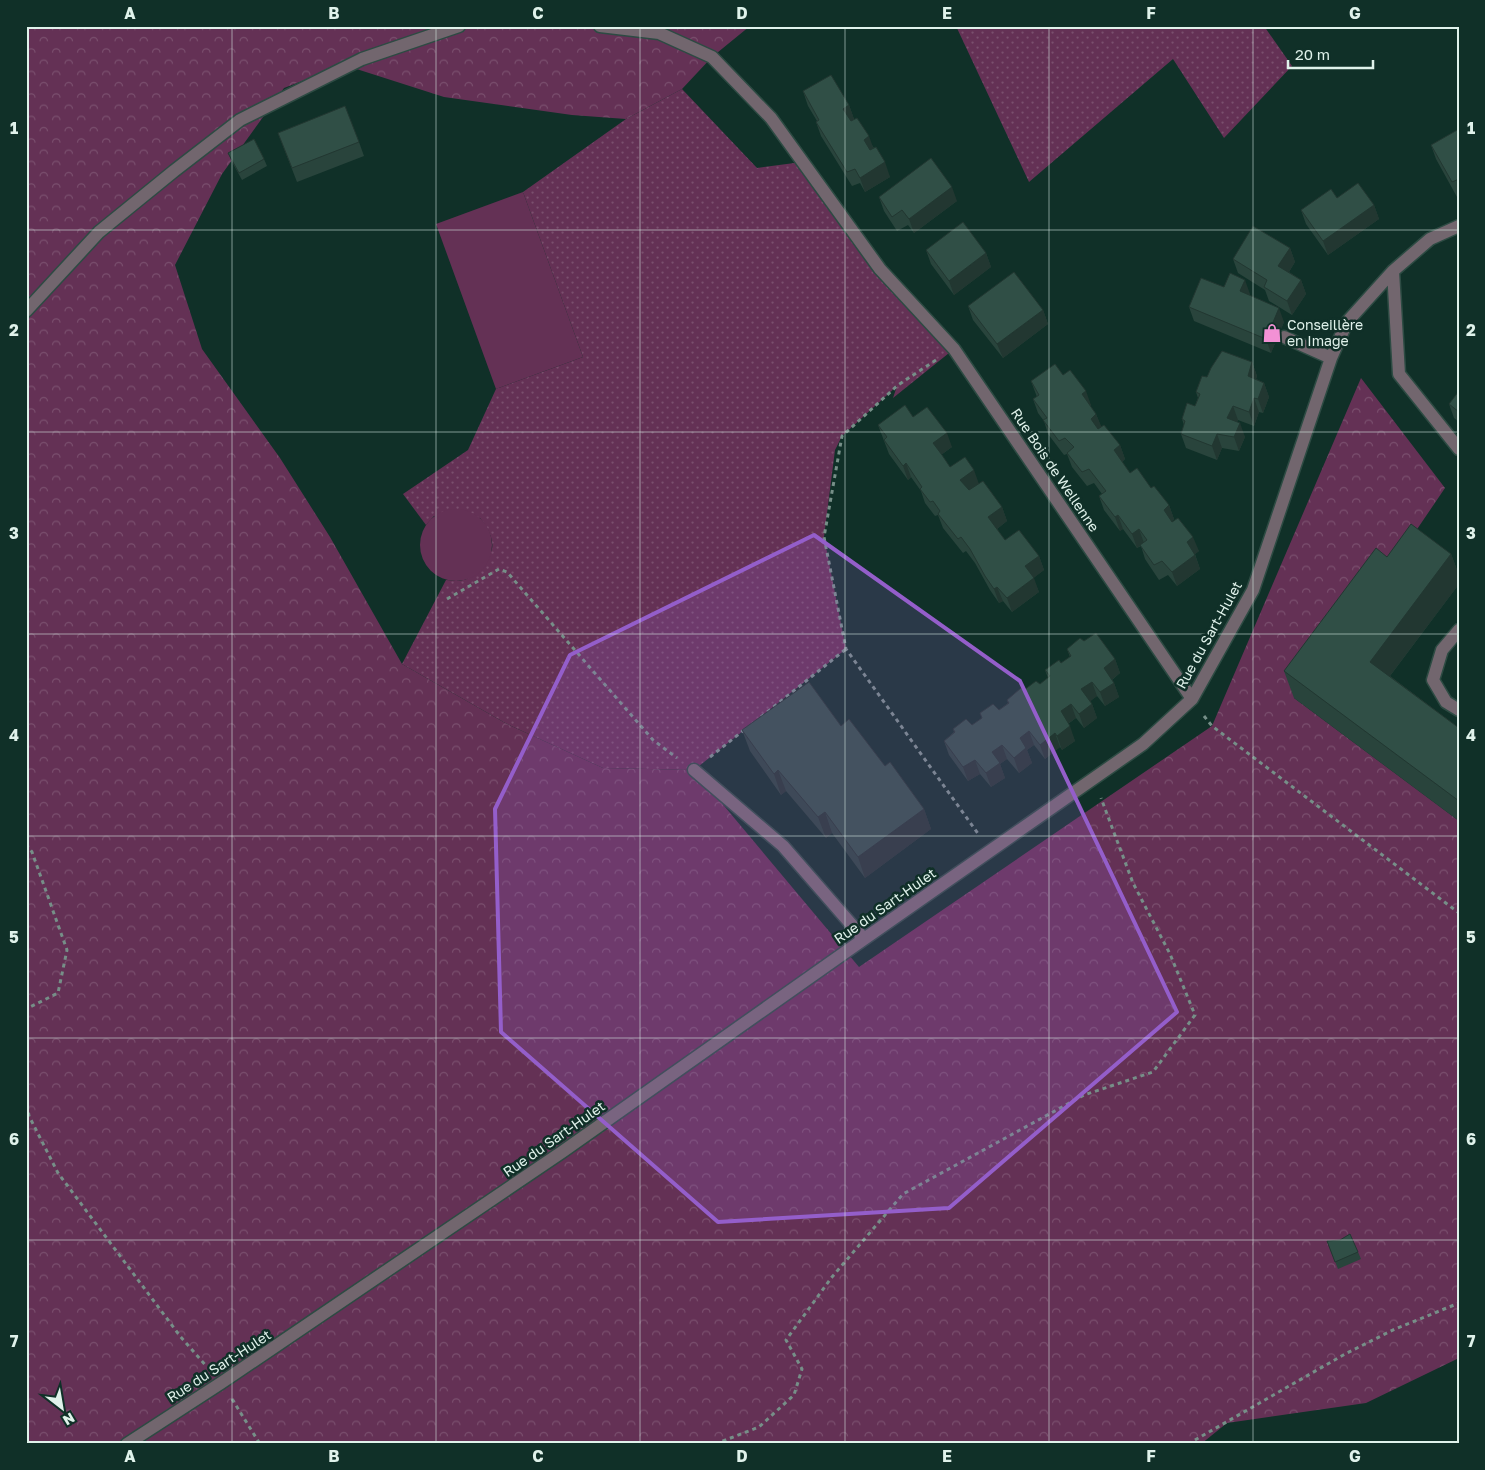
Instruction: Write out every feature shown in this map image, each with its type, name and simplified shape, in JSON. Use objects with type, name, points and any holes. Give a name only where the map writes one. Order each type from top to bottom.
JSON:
[{"type":"street","points":[[26,311],[100,232],[240,120],[362,59],[459,26]]},
{"type":"street","name":"Rue Bois de Wellenne","points":[[600,26],[659,33],[712,57],[770,118],[880,269],[954,349],[1192,699]]},
{"type":"street","name":"Rue du Sart-Hulet","points":[[127,1444],[222,1383],[562,1152],[1144,744],[1192,699],[1254,590],[1331,358],[1347,322],[1394,271],[1430,239],[1459,226]]},
{"type":"street","points":[[1394,271],[1398,374],[1459,449]]},
{"type":"street","points":[[1284,337],[1331,358]]},
{"type":"street","points":[[1459,630],[1442,650],[1433,680],[1446,702],[1459,710]]},
{"type":"street","points":[[694,770],[783,846],[864,940]]},
{"type":"path","points":[[954,349],[898,385],[842,436],[824,537],[846,649],[990,851]]},
{"type":"path","points":[[447,599],[500,569],[507,572],[653,740],[694,770],[748,728]]},
{"type":"path","points":[[755,722],[846,649]]},
{"type":"path","points":[[1192,699],[1212,726],[1459,914]]},
{"type":"path","points":[[714,1444],[759,1427],[794,1395],[802,1369],[786,1340],[832,1277],[903,1194],[1084,1095],[1153,1072],[1195,1016],[1170,954],[1133,883],[1094,778]]},
{"type":"path","points":[[26,844],[32,852],[66,950],[58,993],[26,1009]]},
{"type":"path","points":[[26,1097],[29,1116],[58,1172],[180,1336],[222,1383],[260,1444]]},
{"type":"path","points":[[1188,1444],[1345,1354],[1395,1329],[1459,1303]]},
{"type":"highlighted area","points":[[814,535],[1020,681],[1177,1012],[949,1208],[718,1222],[501,1032],[495,809],[570,655]]},
{"type":"green space","points":[[26,26],[750,26],[712,57],[682,89],[626,119],[572,115],[444,97],[344,65],[284,88],[222,174],[175,265],[202,349],[280,458],[330,537],[402,664],[507,724],[603,768],[694,770],[859,967],[1212,726],[1361,378],[1445,488],[1386,575],[1294,698],[1459,821],[1459,1358],[1366,1403],[1227,1423],[1201,1444],[26,1444]]},
{"type":"green space","points":[[956,26],[1264,26],[1292,66],[1224,138],[1173,59],[1029,182]]},
{"type":"green space","points":[[682,89],[757,168],[802,162],[880,269],[954,349],[893,398],[897,386],[842,436],[835,450],[824,537],[846,649],[694,770],[603,768],[507,724],[402,664],[446,580],[458,581],[469,578],[490,554],[492,549],[492,540],[480,518],[434,516],[426,525],[403,494],[468,450],[496,389],[583,357],[523,192],[626,119]]},
{"type":"green space","points":[[523,192],[583,357],[496,389],[436,224]]},
{"type":"green space","points":[[456,509],[476,515],[486,525],[492,545],[486,565],[476,575],[456,581],[436,575],[426,565],[420,545],[426,525],[436,515]]},
{"type":"building","points":[[831,75],[849,105],[843,109],[851,121],[857,118],[869,136],[864,140],[870,150],[876,147],[885,162],[860,178],[855,169],[847,172],[816,122],[819,120],[803,91]]},
{"type":"building","points":[[345,106],[359,142],[292,168],[278,133]]},
{"type":"building","points":[[1459,129],[1459,179],[1452,182],[1431,145]]},
{"type":"building","points":[[254,139],[264,159],[239,173],[228,153]]},
{"type":"building","points":[[931,158],[952,187],[909,219],[902,210],[892,217],[879,197]]},
{"type":"building","points":[[1358,183],[1374,205],[1323,241],[1301,210],[1331,189],[1337,198]]},
{"type":"building","points":[[963,222],[986,253],[949,281],[926,250]]},
{"type":"building","points":[[1253,226],[1290,248],[1278,266],[1301,280],[1287,301],[1264,287],[1267,280],[1233,259]]},
{"type":"building","points":[[1014,272],[1043,310],[997,344],[968,306]]},
{"type":"building","points":[[1230,273],[1245,280],[1240,291],[1279,308],[1266,339],[1189,307],[1201,278],[1224,287]]},
{"type":"building","points":[[1222,351],[1252,362],[1248,376],[1264,383],[1258,399],[1254,398],[1249,412],[1233,406],[1227,418],[1240,423],[1234,437],[1217,434],[1212,446],[1181,434],[1185,421],[1182,419],[1187,403],[1195,406],[1200,394],[1196,392],[1202,376],[1207,377]]},
{"type":"building","points":[[1055,364],[1063,375],[1070,370],[1086,391],[1082,394],[1096,414],[1091,419],[1098,429],[1104,425],[1120,445],[1114,450],[1130,473],[1137,468],[1151,488],[1154,486],[1169,505],[1164,510],[1172,522],[1178,518],[1193,537],[1187,542],[1195,555],[1172,572],[1162,561],[1154,565],[1140,545],[1147,540],[1139,529],[1132,534],[1118,515],[1115,517],[1099,496],[1106,491],[1089,469],[1082,472],[1067,453],[1074,447],[1065,438],[1059,441],[1043,420],[1047,418],[1033,399],[1039,395],[1031,381]]},
{"type":"building","points":[[1459,391],[1459,412],[1449,404]]},
{"type":"building","points":[[905,405],[913,417],[927,407],[947,433],[933,443],[950,467],[965,457],[974,470],[960,480],[969,490],[983,481],[1002,507],[988,517],[1005,540],[1019,530],[1039,556],[1025,566],[1034,578],[1007,598],[997,587],[994,589],[970,549],[961,537],[958,539],[938,514],[940,511],[933,501],[930,502],[920,489],[922,487],[906,463],[903,466],[884,440],[887,437],[878,425]]},
{"type":"building","points":[[1411,524],[1451,554],[1370,662],[1459,728],[1459,801],[1284,671],[1376,548],[1387,557]]},
{"type":"building","points":[[1096,633],[1115,659],[1104,668],[1114,683],[1100,692],[1092,682],[1081,689],[1092,704],[1079,714],[1071,704],[1061,711],[1070,726],[1057,736],[1055,733],[1040,745],[1029,731],[1020,738],[1026,748],[1014,758],[1002,745],[992,752],[1000,763],[986,773],[975,760],[963,767],[944,741],[955,732],[953,729],[966,719],[972,725],[982,718],[980,713],[993,704],[999,710],[1009,703],[1007,700],[1021,688],[1024,690],[1036,681],[1040,684],[1050,676],[1045,670],[1059,660],[1061,663],[1071,656],[1067,649],[1080,638],[1084,641]]},
{"type":"building","points":[[809,682],[841,726],[849,719],[885,766],[890,762],[924,809],[858,857],[825,812],[818,817],[778,770],[774,774],[742,730]]},
{"type":"building","points":[[1350,1234],[1358,1252],[1335,1262],[1327,1241],[1340,1240]]},
{"type":"place","name":"Conseillère en Image","points":[[1272,333]]}]
